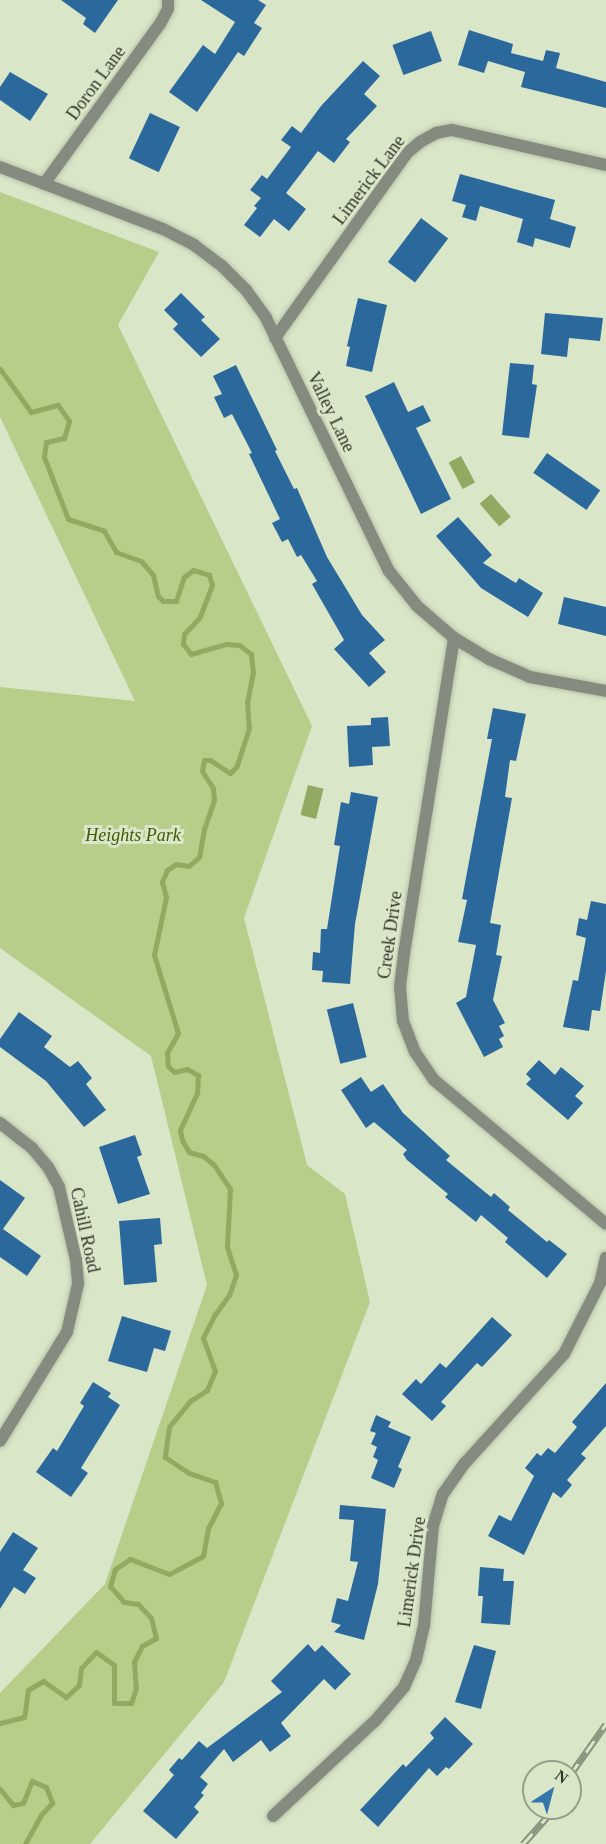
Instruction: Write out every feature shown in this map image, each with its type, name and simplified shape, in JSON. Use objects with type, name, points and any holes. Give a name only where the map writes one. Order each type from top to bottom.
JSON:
[{"type":"street","name":"Doron Lane","points":[[44,184],[160,24],[168,9],[168,0]]},
{"type":"street","name":"Limerick Lane","points":[[275,338],[407,153],[428,138],[453,130],[606,165]]},
{"type":"street","name":"Valley Lane","points":[[0,167],[163,230],[194,245],[222,266],[246,290],[275,338],[389,571],[417,606],[454,638],[489,659],[530,677],[606,691]]},
{"type":"street","name":"Creek Drive","points":[[454,638],[404,954],[400,987],[403,1021],[415,1052],[434,1080],[606,1224]]},
{"type":"street","name":"Cahill Road","points":[[0,1123],[32,1148],[48,1167],[59,1187],[76,1260],[78,1284],[68,1332],[0,1441]]},
{"type":"street","name":"Limerick Drive","points":[[273,1816],[375,1721],[404,1687],[416,1660],[424,1626],[433,1526],[443,1494],[465,1463],[564,1354],[600,1283],[606,1258]]},
{"type":"green space","name":"Heights Park","points":[[0,192],[159,252],[118,325],[312,726],[244,918],[307,1165],[345,1194],[370,1302],[224,1682],[90,1844],[0,1844],[0,1693],[105,1584],[207,1285],[151,1056],[0,948],[0,687],[135,701],[0,417]]},
{"type":"shaded area","points":[[461,456],[475,482],[463,489],[449,463]]},
{"type":"shaded area","points":[[491,494],[511,517],[499,526],[480,504]]},
{"type":"shaded area","points":[[308,785],[324,789],[316,819],[301,815]]},
{"type":"building","points":[[61,0],[118,0],[95,33],[83,24],[86,18]]},
{"type":"building","points":[[201,0],[258,0],[266,5],[254,23],[262,28],[244,56],[238,52],[197,112],[169,92],[203,45],[215,54],[235,22]]},
{"type":"building","points":[[469,30],[513,44],[511,53],[543,61],[546,50],[560,53],[556,68],[606,82],[606,108],[521,87],[525,72],[488,61],[484,73],[458,65]]},
{"type":"building","points":[[431,31],[442,61],[403,75],[392,45]]},
{"type":"building","points":[[363,61],[380,76],[364,94],[377,106],[346,139],[350,142],[334,163],[318,151],[286,193],[306,209],[289,231],[274,219],[260,237],[244,225],[257,208],[254,206],[261,198],[250,190],[262,175],[267,179],[291,147],[281,140],[292,126],[301,133],[321,106]]},
{"type":"building","points":[[10,72],[48,94],[30,121],[0,100],[0,87]]},
{"type":"building","points":[[150,113],[180,127],[159,172],[129,158]]},
{"type":"building","points":[[460,174],[555,200],[550,219],[576,227],[570,248],[535,238],[533,247],[517,242],[523,219],[480,206],[476,221],[462,217],[466,205],[452,201]]},
{"type":"building","points":[[421,218],[448,238],[415,282],[388,262]]},
{"type":"building","points":[[181,293],[205,317],[201,320],[220,339],[201,357],[173,329],[178,324],[164,310]]},
{"type":"building","points":[[358,298],[387,305],[372,372],[346,366],[350,347],[347,346]]},
{"type":"building","points":[[545,313],[603,318],[600,341],[569,338],[567,357],[541,354]]},
{"type":"building","points":[[510,363],[534,365],[532,384],[537,385],[529,438],[502,435]]},
{"type":"building","points":[[236,365],[277,450],[275,451],[294,489],[297,488],[327,557],[362,615],[385,640],[369,653],[386,672],[369,687],[334,649],[344,640],[312,584],[317,581],[301,555],[297,557],[288,539],[282,542],[272,523],[280,519],[249,454],[252,453],[232,414],[224,418],[214,397],[222,394],[213,376]]},
{"type":"building","points":[[394,382],[408,412],[423,405],[431,421],[416,428],[451,499],[421,514],[365,396]]},
{"type":"building","points":[[547,453],[600,490],[586,510],[533,473]]},
{"type":"building","points":[[458,517],[492,555],[483,563],[516,583],[519,578],[543,593],[528,617],[481,588],[436,536]]},
{"type":"building","points":[[564,597],[606,607],[606,636],[558,624]]},
{"type":"building","points":[[493,708],[526,714],[516,761],[510,760],[505,797],[512,798],[490,923],[501,925],[496,955],[502,956],[493,1000],[505,1023],[499,1026],[504,1036],[499,1039],[503,1047],[484,1057],[456,1003],[466,997],[476,945],[458,942],[467,900],[462,899],[492,739],[487,739]]},
{"type":"building","points":[[388,717],[390,746],[372,747],[373,765],[349,767],[347,726],[371,725],[371,718]]},
{"type":"building","points":[[351,792],[378,797],[355,924],[350,984],[322,982],[323,971],[312,970],[313,952],[320,953],[321,929],[327,929],[340,846],[334,845],[341,802],[349,804]]},
{"type":"building","points":[[591,901],[606,904],[606,971],[600,1011],[592,1010],[589,1031],[563,1027],[573,980],[578,981],[586,938],[576,935],[579,918],[587,920]]},
{"type":"building","points":[[353,1003],[367,1057],[340,1064],[327,1010]]},
{"type":"building","points":[[19,1012],[52,1036],[44,1047],[70,1067],[78,1061],[92,1078],[86,1084],[106,1110],[84,1127],[46,1081],[0,1047],[0,1039]]},
{"type":"building","points":[[539,1060],[555,1075],[561,1067],[584,1086],[575,1096],[583,1103],[568,1120],[526,1084],[531,1079],[526,1074]]},
{"type":"building","points":[[361,1077],[371,1092],[383,1084],[403,1113],[450,1156],[446,1160],[491,1197],[494,1193],[510,1207],[508,1210],[547,1242],[549,1240],[567,1254],[547,1278],[505,1242],[508,1238],[481,1215],[476,1222],[445,1197],[448,1194],[407,1160],[403,1154],[407,1150],[374,1122],[366,1128],[341,1090]]},
{"type":"building","points":[[135,1135],[142,1155],[137,1157],[150,1194],[118,1204],[99,1147]]},
{"type":"building","points":[[0,1180],[25,1198],[3,1229],[41,1256],[27,1276],[0,1257]]},
{"type":"building","points":[[160,1218],[162,1244],[154,1245],[157,1282],[124,1285],[119,1221]]},
{"type":"building","points":[[122,1316],[171,1331],[165,1351],[154,1348],[147,1372],[108,1361]]},
{"type":"building","points":[[492,1317],[512,1335],[482,1367],[477,1363],[441,1402],[446,1406],[432,1421],[402,1394],[416,1379],[421,1384],[440,1363],[446,1368]]},
{"type":"building","points":[[93,1382],[111,1393],[108,1397],[120,1405],[81,1468],[88,1473],[71,1497],[36,1472],[53,1448],[57,1451],[84,1406],[80,1403]]},
{"type":"building","points":[[606,1383],[606,1426],[581,1454],[586,1458],[567,1480],[572,1485],[561,1498],[553,1492],[524,1555],[488,1536],[499,1515],[511,1521],[534,1476],[525,1468],[537,1453],[541,1456],[548,1448],[555,1453],[577,1427],[572,1422]]},
{"type":"building","points":[[376,1415],[391,1422],[388,1427],[411,1437],[398,1467],[402,1469],[394,1488],[371,1478],[378,1460],[373,1457],[377,1447],[371,1444],[376,1433],[370,1431]]},
{"type":"building","points":[[340,1505],[386,1509],[378,1584],[364,1640],[334,1632],[341,1625],[331,1622],[337,1598],[348,1601],[358,1562],[350,1561],[354,1520],[339,1519]]},
{"type":"building","points":[[13,1532],[38,1548],[23,1570],[36,1578],[25,1594],[14,1587],[0,1609],[0,1552]]},
{"type":"building","points":[[480,1567],[504,1569],[503,1581],[514,1581],[510,1625],[481,1623],[483,1596],[478,1596]]},
{"type":"building","points":[[308,1644],[315,1652],[322,1645],[351,1674],[335,1690],[324,1679],[281,1723],[291,1736],[270,1752],[261,1740],[233,1762],[224,1749],[200,1777],[208,1784],[201,1793],[204,1795],[194,1807],[199,1812],[176,1839],[143,1811],[174,1775],[169,1770],[179,1758],[182,1760],[199,1741],[207,1748],[282,1692],[271,1681]]},
{"type":"building","points":[[474,1645],[496,1651],[481,1709],[455,1702]]},
{"type":"building","points":[[445,1717],[473,1744],[449,1769],[446,1767],[437,1776],[429,1768],[378,1827],[360,1810],[403,1764],[406,1767],[434,1738],[430,1733]]},
{"type":"waterway","points":[[0,369],[31,412],[58,405],[69,421],[64,438],[46,442],[44,457],[68,519],[104,531],[116,552],[141,561],[153,575],[158,596],[163,601],[176,601],[184,577],[193,570],[209,575],[212,585],[200,617],[184,634],[183,644],[191,654],[226,644],[239,645],[251,654],[253,672],[247,702],[249,728],[237,766],[230,773],[210,760],[204,760],[202,771],[213,788],[214,800],[204,829],[199,857],[189,866],[176,864],[167,870],[162,882],[166,897],[154,955],[178,1033],[167,1053],[168,1066],[174,1072],[187,1069],[198,1075],[197,1093],[180,1130],[182,1140],[189,1152],[203,1156],[214,1165],[230,1189],[227,1247],[236,1275],[229,1295],[215,1314],[203,1338],[215,1371],[207,1390],[190,1401],[169,1427],[165,1457],[189,1473],[215,1482],[221,1503],[208,1528],[203,1556],[169,1574],[130,1559],[115,1569],[110,1586],[124,1602],[138,1604],[151,1618],[156,1638],[142,1646],[134,1662],[136,1688],[131,1703],[114,1703],[114,1665],[96,1652],[81,1668],[79,1685],[66,1697],[43,1681],[28,1690],[24,1717],[0,1723]]},
{"type":"waterway","points":[[0,1789],[13,1805],[23,1803],[32,1781],[46,1787],[52,1803],[41,1815],[25,1844]]},
{"type":"railway","points":[[581,1760],[606,1724]]},
{"type":"railway","points":[[523,1844],[544,1820]]}]
